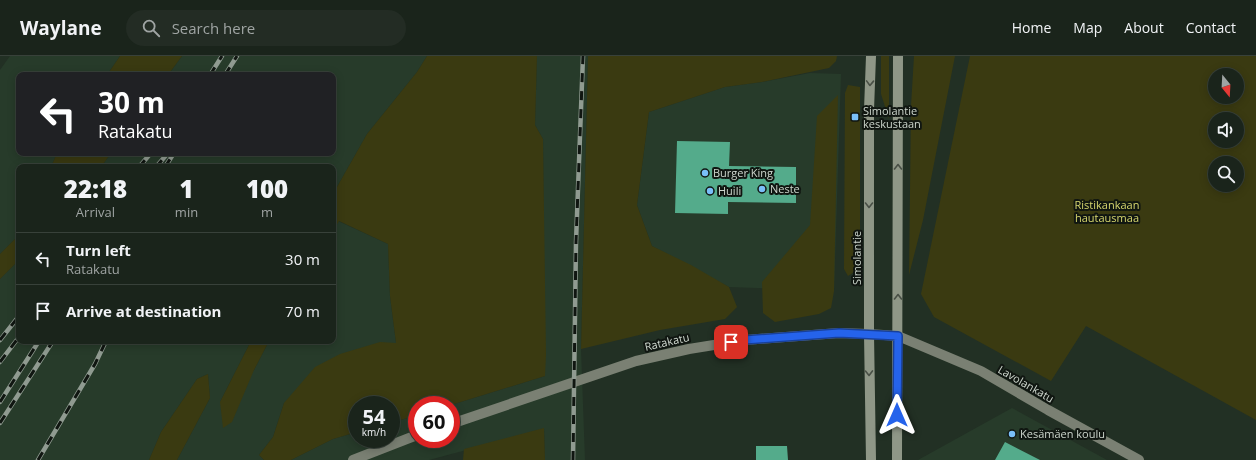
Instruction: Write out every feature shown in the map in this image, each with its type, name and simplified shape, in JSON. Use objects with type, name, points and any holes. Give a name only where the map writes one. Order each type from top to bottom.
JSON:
[{"type":"main road","name":"Simolantie","points":[[871,56],[869,334],[871,460]]},
{"type":"main road","points":[[897,460],[898,56]]},
{"type":"main road","name":"Ratakatu","points":[[460,421],[636,361],[688,349],[745,340],[839,333],[898,336]]},
{"type":"main road","name":"Lavolankatu","points":[[898,336],[981,372],[1139,460]]},
{"type":"main road","points":[[353,460],[408,439]]},
{"type":"shaded area","points":[[10,56],[120,56],[109,72],[16,72],[16,156],[56,156],[52,164],[16,164],[16,238],[0,254],[0,70]]},
{"type":"shaded area","points":[[182,56],[427,56],[417,72],[367,134],[336,189],[336,164],[103,164],[109,156],[336,156],[336,72],[170,72]]},
{"type":"shaded area","points":[[537,56],[588,56],[581,349],[585,460],[545,460],[544,429],[429,460],[291,460],[333,439],[348,435],[348,448],[400,448],[400,420],[408,418],[408,448],[460,448],[460,402],[545,376],[543,139],[535,125]]},
{"type":"shaded area","points":[[810,73],[841,74],[834,291],[729,287],[652,246],[637,205],[649,112],[725,87]]},
{"type":"shaded area","points":[[338,221],[388,244],[390,296],[396,343],[284,403],[273,437],[259,455],[264,460],[177,460],[210,398],[208,374],[197,379],[161,432],[149,460],[0,460],[0,279],[16,263],[16,344],[249,344],[220,402],[254,370],[267,344],[336,344],[336,225]]},
{"type":"shaded area","name":"Kesämäen koulu","points":[[1012,408],[1107,460],[918,460]]},
{"type":"green space","points":[[120,56],[182,56],[170,72],[109,72]]},
{"type":"green space","points":[[427,56],[537,56],[535,125],[543,139],[545,376],[460,402],[460,396],[408,396],[408,418],[400,420],[400,396],[348,396],[348,435],[333,439],[291,460],[264,460],[259,455],[273,437],[284,403],[315,367],[340,354],[380,342],[396,343],[390,296],[388,244],[339,221],[336,226],[336,189],[367,134],[417,72]]},
{"type":"green space","points":[[588,56],[837,56],[836,61],[829,68],[762,82],[725,87],[649,112],[637,205],[652,246],[691,265],[729,287],[737,307],[725,319],[660,330],[581,349]]},
{"type":"green space","points":[[881,56],[889,56],[889,119],[881,94]]},
{"type":"green space","points":[[914,56],[955,56],[923,220],[909,275],[911,106]]},
{"type":"green space","name":"Ristikankaan hautausmaa","points":[[970,56],[1256,56],[1256,420],[1086,326],[1051,381],[934,317],[921,294]]},
{"type":"green space","points":[[848,85],[860,87],[860,268],[848,276],[844,269],[845,93]]},
{"type":"green space","points":[[838,95],[834,291],[831,308],[819,314],[775,322],[763,313],[762,282],[810,225],[817,116]]},
{"type":"green space","points":[[56,156],[109,156],[103,164],[52,164]]},
{"type":"green space","points":[[16,238],[16,263],[0,279],[0,254]]},
{"type":"green space","points":[[249,344],[267,344],[254,370],[232,422],[223,428],[220,402]]},
{"type":"green space","points":[[208,374],[210,398],[177,460],[149,460],[161,432],[197,379]]},
{"type":"green space","points":[[544,428],[545,460],[463,460],[464,449]]},
{"type":"building","points":[[677,141],[730,142],[729,166],[796,167],[796,203],[728,202],[728,214],[675,213]]},
{"type":"building","points":[[1005,442],[1040,460],[995,460]]},
{"type":"building","points":[[756,446],[787,446],[788,460],[756,460]]},
{"type":"railway","points":[[212,72],[222,56]]},
{"type":"railway","points":[[227,72],[237,56]]},
{"type":"railway","points":[[573,460],[576,242],[583,56]]},
{"type":"railway","points":[[142,164],[148,156]]},
{"type":"railway","points":[[159,164],[165,156]]},
{"type":"railway","points":[[167,164],[172,156]]},
{"type":"railway","points":[[0,340],[16,320]]},
{"type":"railway","points":[[0,362],[16,341]]},
{"type":"railway","points":[[0,402],[37,344]]},
{"type":"railway","points":[[0,423],[51,344]]},
{"type":"railway","points":[[38,460],[95,364],[105,344]]},
{"type":"place","name":"Simolantie keskustaan","points":[[855,117]]},
{"type":"place","name":"Burger King","points":[[705,173]]},
{"type":"place","name":"Neste","points":[[762,189]]},
{"type":"place","name":"Huili","points":[[710,191]]},
{"type":"place","name":"Kesämäen koulu","points":[[1012,434]]},
{"type":"route","points":[[731,342],[839,333],[898,336],[897,415]]}]
